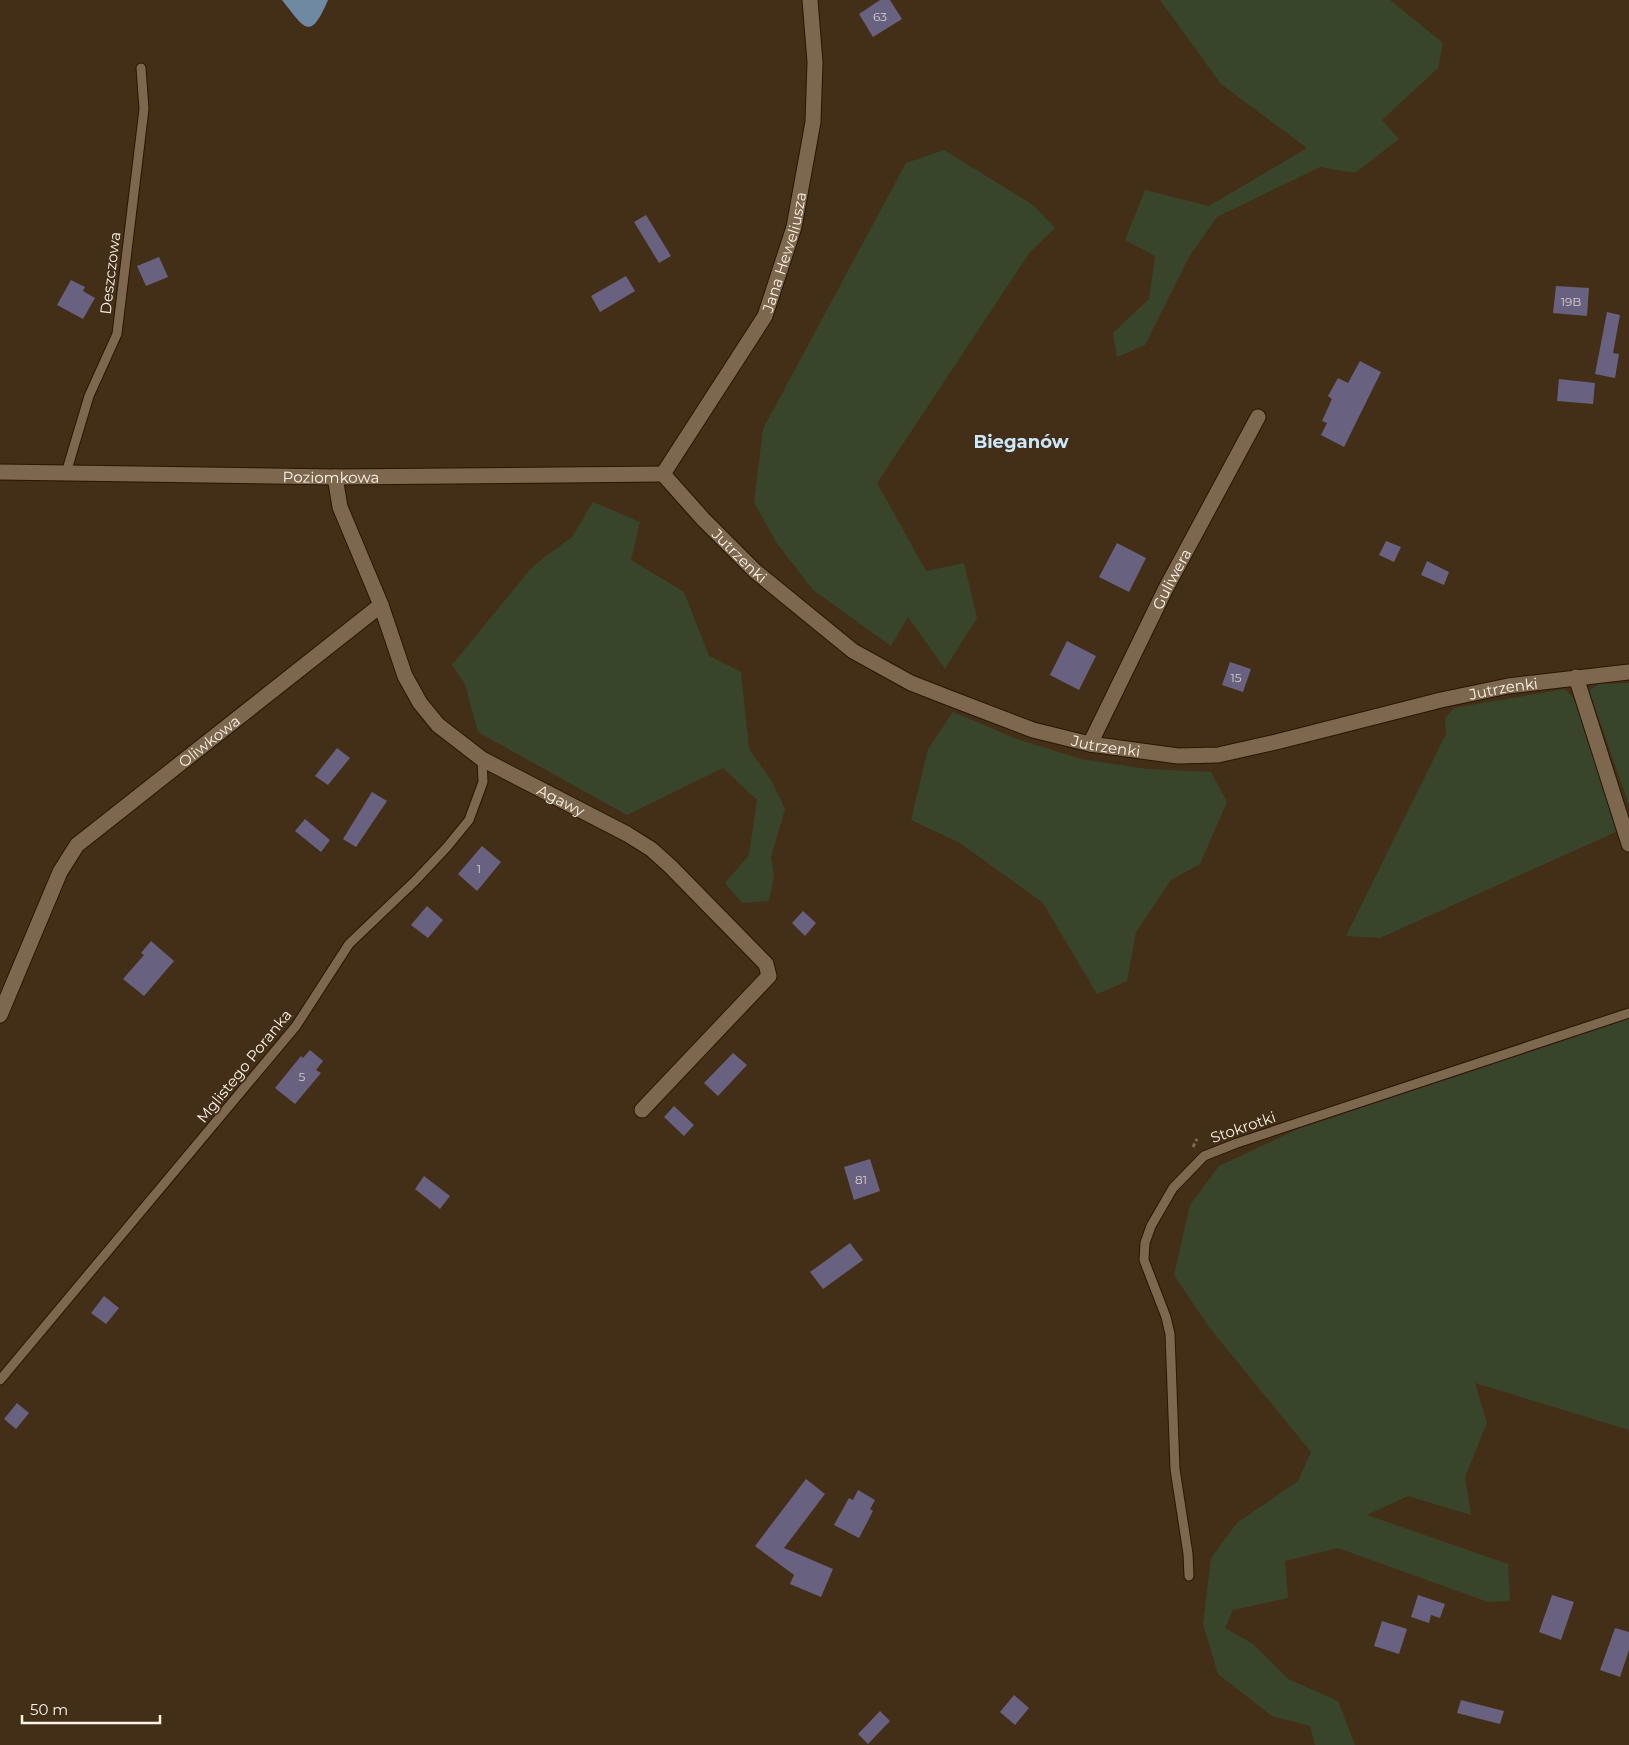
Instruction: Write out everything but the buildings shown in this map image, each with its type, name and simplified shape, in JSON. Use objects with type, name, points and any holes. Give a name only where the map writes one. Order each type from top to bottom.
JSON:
[{"type":"street","name":"Jana Heweliusza","points":[[663,474],[764,316],[794,227],[813,122],[815,62],[810,0]]},
{"type":"street","name":"Guliwera","points":[[1090,744],[1166,588],[1258,417]]},
{"type":"street","name":"Poziomkowa","points":[[0,472],[335,477],[663,474]]},
{"type":"street","name":"Jutrzenki","points":[[663,474],[703,519],[755,571],[853,651],[911,683],[1033,730],[1090,744],[1178,756],[1218,755],[1451,698],[1508,686],[1629,672]]},
{"type":"street","points":[[335,477],[340,507],[381,605]]},
{"type":"street","name":"Agawy","points":[[381,605],[405,676],[420,703],[438,725],[482,759],[627,834],[651,849],[766,964],[769,976],[642,1110]]},
{"type":"street","name":"Oliwkowa","points":[[0,1014],[60,872],[77,845],[381,605]]},
{"type":"street","points":[[1576,677],[1629,844]]},
{"type":"lane","name":"Deszczowa","points":[[66,473],[89,396],[117,334],[144,108],[142,68]]},
{"type":"lane","name":"Mglistego Poranka","points":[[0,1380],[296,1026],[349,944],[415,881],[469,820],[483,782],[482,759]]},
{"type":"lane","name":"Stokrotki","points":[[1189,1576],[1188,1554],[1175,1469],[1170,1334],[1166,1317],[1144,1260],[1145,1243],[1151,1226],[1173,1188],[1204,1156],[1237,1143],[1629,1013]]},
{"type":"green space","points":[[1160,0],[1390,0],[1443,43],[1438,68],[1382,120],[1399,139],[1355,173],[1320,167],[1217,217],[1189,257],[1145,345],[1117,357],[1113,333],[1149,299],[1155,256],[1125,240],[1145,190],[1209,206],[1307,148],[1221,84]]},
{"type":"green space","points":[[944,150],[1033,205],[1055,228],[1030,252],[877,483],[926,571],[964,563],[977,618],[945,669],[908,617],[891,646],[813,590],[776,542],[754,502],[763,429],[906,163]]},
{"type":"green space","points":[[593,502],[640,522],[631,560],[684,592],[709,656],[741,672],[749,749],[771,780],[785,809],[771,857],[774,876],[769,901],[742,903],[725,883],[749,855],[757,800],[723,768],[627,815],[478,732],[465,684],[452,665],[533,566],[572,537]]},
{"type":"green space","points":[[1629,683],[1629,805],[1589,690],[1599,684]]},
{"type":"green space","points":[[1565,689],[1574,699],[1618,831],[1380,938],[1346,936],[1446,734],[1445,718],[1454,708]]},
{"type":"green space","points":[[953,712],[1017,739],[1081,759],[1147,769],[1211,772],[1227,802],[1200,864],[1171,880],[1136,932],[1127,981],[1097,994],[1043,903],[960,843],[911,820],[928,749]]},
{"type":"green space","points":[[1629,1019],[1629,1430],[1475,1383],[1487,1423],[1465,1477],[1471,1515],[1408,1496],[1367,1515],[1508,1564],[1510,1601],[1488,1602],[1338,1548],[1285,1561],[1288,1598],[1233,1610],[1225,1628],[1253,1644],[1288,1679],[1338,1701],[1355,1745],[1315,1745],[1310,1726],[1272,1716],[1218,1674],[1203,1624],[1211,1558],[1237,1523],[1298,1481],[1311,1452],[1209,1327],[1174,1275],[1190,1205],[1219,1166],[1298,1129]]},
{"type":"water","points":[[282,0],[328,0],[316,22],[312,26],[307,27],[296,18]]},
{"type":"district","name":"Bieganów","points":[[1021,442]]}]
